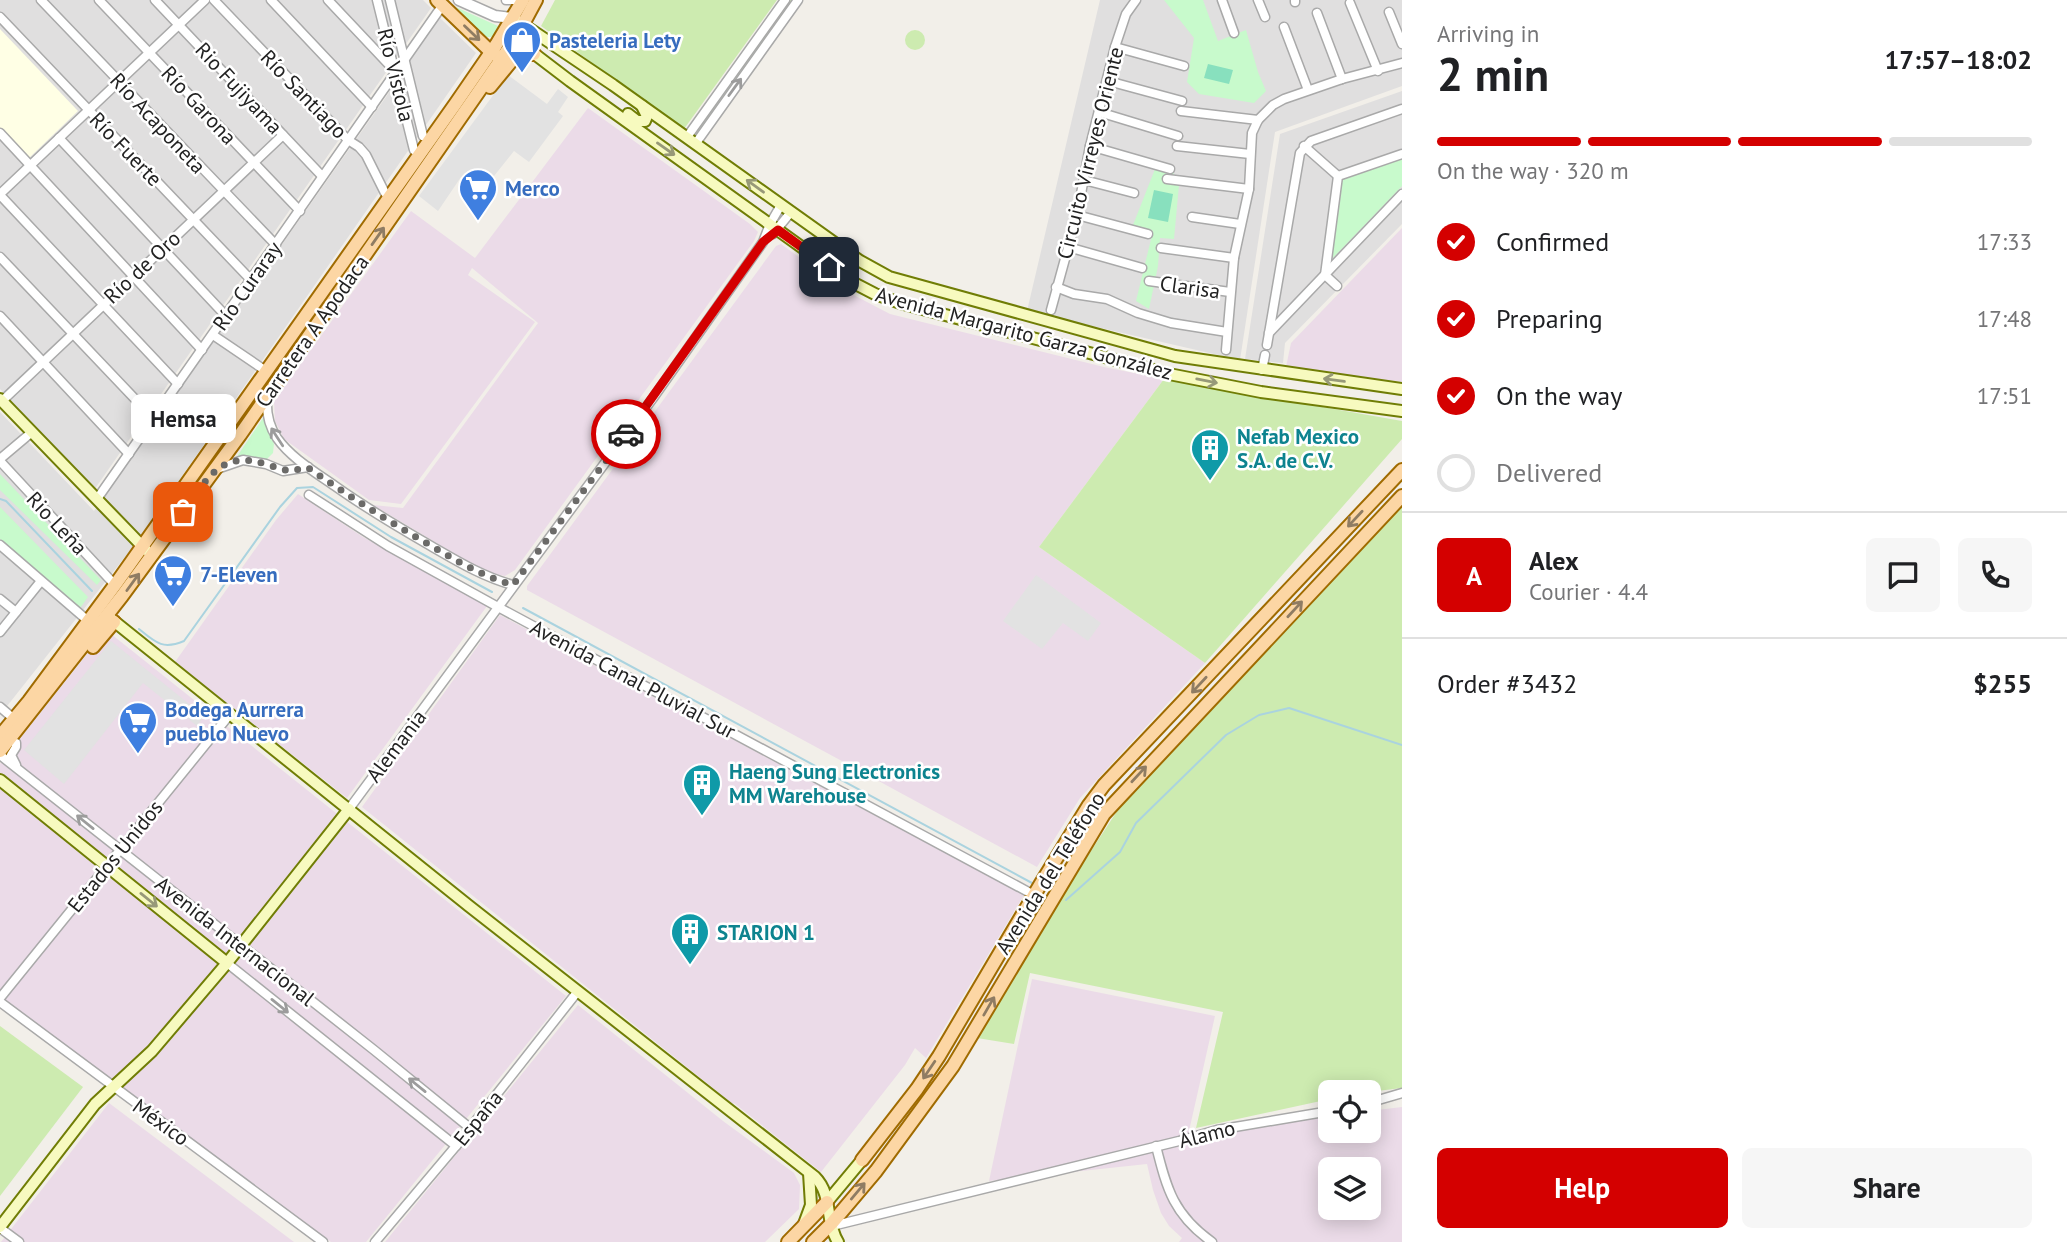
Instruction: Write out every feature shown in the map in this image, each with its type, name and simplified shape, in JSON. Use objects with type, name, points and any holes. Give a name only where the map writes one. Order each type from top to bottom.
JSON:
[{"type":"main road","points":[[518,21],[523,0]]},
{"type":"main road","points":[[518,21],[536,0]]},
{"type":"main road","points":[[440,3],[501,58]]},
{"type":"main road","name":"Carretera A Apodaca","points":[[5,716],[52,661],[66,649],[115,584],[147,551],[212,472],[478,94],[501,58],[518,21]]},
{"type":"main road","name":"Avenida Margarito Garza González","points":[[518,21],[642,105],[871,268],[889,277],[1175,356],[1402,389]]},
{"type":"main road","name":"Avenida Margarito Garza González","points":[[510,35],[846,279],[875,294],[1168,374],[1261,392],[1402,411]]},
{"type":"main road","points":[[263,370],[473,66],[518,54],[534,54]]},
{"type":"main road","name":"Carretera A Apodaca","points":[[3,750],[110,619],[147,551],[263,370],[501,58]]},
{"type":"main road","points":[[570,81],[581,74],[603,86],[613,85]]},
{"type":"main road","points":[[592,96],[604,98],[645,121],[647,116],[642,105]]},
{"type":"main road","points":[[1,400],[147,551]]},
{"type":"main road","name":"Avenida del Teléfono","points":[[788,1242],[827,1202],[917,1088],[939,1056],[1089,805],[1104,785],[1402,470]]},
{"type":"main road","name":"Avenida del Teléfono","points":[[813,1242],[832,1225],[876,1171],[953,1066],[1055,893],[1118,796],[1402,496]]},
{"type":"main road","points":[[110,619],[821,1183],[838,1242]]},
{"type":"main road","points":[[3,750],[5,716]]},
{"type":"main road","name":"Avenida Internacional","points":[[0,780],[227,963]]},
{"type":"main road","name":"Alemania","points":[[0,1227],[95,1104],[152,1051],[241,946],[349,810]]},
{"type":"main road","points":[[1037,890],[1055,893]]},
{"type":"main road","points":[[803,1227],[811,1205],[809,1173]]},
{"type":"street","name":"Río Acaponeta","points":[[41,0],[275,245]]},
{"type":"street","name":"Río Garona","points":[[99,0],[300,211]]},
{"type":"street","name":"Rio Fujiyama","points":[[155,0],[322,176]]},
{"type":"street","points":[[178,384],[0,194],[205,0]]},
{"type":"street","name":"Río Santiago","points":[[214,0],[348,140],[359,147],[386,193]]},
{"type":"street","points":[[271,0],[372,107]]},
{"type":"street","points":[[328,0],[397,72]]},
{"type":"street","name":"Río Vistola","points":[[377,0],[397,72],[414,150]]},
{"type":"street","name":"Río Vistola","points":[[390,0],[423,136]]},
{"type":"street","points":[[459,0],[495,16],[518,21]]},
{"type":"street","points":[[506,0],[523,0]]},
{"type":"street","points":[[691,140],[785,0]]},
{"type":"street","points":[[691,140],[798,0]]},
{"type":"street","name":"Circuito Virreyes Oriente","points":[[1051,310],[1077,215],[1090,146],[1115,47],[1126,14],[1136,0]]},
{"type":"street","points":[[1222,0],[1234,33]]},
{"type":"street","points":[[1258,0],[1265,17]]},
{"type":"street","points":[[1350,2],[1378,71]]},
{"type":"street","name":"Río Curaray","points":[[96,499],[405,61],[440,3]]},
{"type":"street","points":[[1390,12],[1402,44]]},
{"type":"street","points":[[1317,13],[1342,79]]},
{"type":"street","points":[[495,16],[510,35]]},
{"type":"street","name":"Río Fuerte","points":[[0,17],[251,280]]},
{"type":"street","points":[[1284,27],[1308,90]]},
{"type":"street","points":[[1115,47],[1184,66]]},
{"type":"street","points":[[1226,350],[1234,258],[1249,188],[1252,133],[1258,120],[1273,104],[1308,90],[1402,63]]},
{"type":"street","points":[[1108,81],[1182,101]]},
{"type":"street","points":[[1267,345],[1297,163],[1304,146],[1317,138],[1402,109]]},
{"type":"street","points":[[1181,111],[1258,120]]},
{"type":"street","points":[[1099,112],[1178,136]]},
{"type":"street","points":[[0,133],[202,350]]},
{"type":"street","name":"Río de Oro","points":[[1,400],[283,135]]},
{"type":"street","points":[[59,138],[226,316]]},
{"type":"street","points":[[1090,146],[1170,170]]},
{"type":"street","points":[[1177,146],[1250,154]]},
{"type":"street","points":[[1304,146],[1338,176]]},
{"type":"street","points":[[1338,176],[1402,154]]},
{"type":"street","points":[[1325,275],[1338,176]]},
{"type":"street","points":[[1167,179],[1249,188]]},
{"type":"street","points":[[1084,180],[1134,193]]},
{"type":"street","points":[[1269,333],[1402,194]]},
{"type":"street","name":"Alemania","points":[[349,810],[653,398],[786,209]]},
{"type":"street","points":[[1077,215],[1147,234]]},
{"type":"street","points":[[1192,216],[1240,224]]},
{"type":"street","points":[[1068,247],[1142,268]]},
{"type":"street","points":[[1161,248],[1234,258]]},
{"type":"street","points":[[0,257],[154,419]]},
{"type":"street","points":[[1325,275],[1337,286]]},
{"type":"street","name":"Clarisa","points":[[1149,281],[1230,292]]},
{"type":"street","points":[[1056,287],[1074,294],[1107,299],[1154,319],[1227,332]]},
{"type":"street","points":[[0,316],[129,454]]},
{"type":"street","points":[[213,335],[263,370]]},
{"type":"street","points":[[1262,370],[1265,355]]},
{"type":"street","points":[[267,396],[266,410],[272,430],[285,447],[307,467],[370,510],[466,566],[513,585]]},
{"type":"street","points":[[0,460],[32,432]]},
{"type":"street","name":"Rio Leña","points":[[0,460],[115,584]]},
{"type":"street","points":[[212,472],[221,466],[243,460],[266,464],[283,471],[307,467]]},
{"type":"street","name":"Avenida Canal Pluvial Sur","points":[[309,495],[388,546],[498,607],[1037,890]]},
{"type":"street","points":[[0,545],[87,620]]},
{"type":"street","points":[[0,632],[41,581]]},
{"type":"street","points":[[0,599],[16,612]]},
{"type":"street","name":"Estados Unidos","points":[[0,1000],[230,713]]},
{"type":"street","points":[[3,750],[16,747],[11,755],[20,771]]},
{"type":"street","name":"Avenida Internacional","points":[[3,750],[20,771],[470,1128]]},
{"type":"street","name":"Avenida Internacional","points":[[227,963],[456,1146]]},
{"type":"street","name":"España","points":[[375,1242],[456,1146],[578,991]]},
{"type":"street","name":"México","points":[[0,1000],[323,1242]]},
{"type":"street","points":[[1381,1099],[1402,1093]]},
{"type":"street","name":"Álamo","points":[[1212,1242],[1194,1229],[1177,1209],[1166,1185],[1156,1146],[1217,1130],[1318,1113]]},
{"type":"street","points":[[832,1225],[1156,1146]]},
{"type":"street","points":[[0,1227],[19,1242]]},
{"type":"shaded area","points":[[0,0],[423,0],[431,8],[94,490],[0,389]]},
{"type":"shaded area","points":[[1100,0],[1402,0],[1402,86],[1275,132],[1240,360],[1027,311]]},
{"type":"shaded area","points":[[438,16],[476,53],[132,548],[0,715],[0,412],[94,511],[386,97]]},
{"type":"shaded area","points":[[0,29],[78,111],[28,159],[0,130]]},
{"type":"shaded area","points":[[508,75],[547,104],[558,89],[568,97],[558,112],[563,116],[529,162],[514,151],[490,181],[480,174],[461,177],[438,211],[419,196]]},
{"type":"shaded area","points":[[1402,91],[1402,224],[1285,343],[1283,363],[1245,359],[1280,134]]},
{"type":"shaded area","points":[[588,108],[758,232],[515,570],[505,576],[485,572],[373,505],[403,508],[538,323],[472,268],[468,275],[535,322],[401,504],[369,500],[284,439],[275,421],[274,401],[411,211],[475,258]]},
{"type":"shaded area","points":[[1402,228],[1402,382],[1286,367],[1291,343]]},
{"type":"shaded area","points":[[781,244],[844,290],[890,314],[1104,367],[1164,379],[1039,547],[1205,663],[1080,798],[1037,867],[527,590],[527,586],[776,246]]},
{"type":"shaded area","points":[[298,494],[363,537],[487,606],[347,798],[175,662],[276,520]]},
{"type":"shaded area","points":[[1036,575],[1101,623],[1088,641],[1063,623],[1042,649],[1003,621]]},
{"type":"shaded area","points":[[500,615],[1024,895],[926,1058],[915,1048],[905,1065],[821,1172],[362,807]]},
{"type":"shaded area","points":[[106,630],[566,996],[366,1242],[331,1242],[0,999],[0,764]]},
{"type":"shaded area","points":[[111,641],[204,716],[197,726],[143,683],[64,784],[24,750]]},
{"type":"shaded area","points":[[1032,979],[1215,1016],[1189,1131],[1318,1116],[1318,1143],[1381,1143],[1381,1110],[1402,1107],[1402,1242],[1179,1242],[1182,1238],[1169,1226],[1161,1213],[1147,1164],[989,1181]]},
{"type":"shaded area","points":[[578,1005],[723,1121],[794,1173],[800,1185],[799,1209],[765,1242],[385,1242]]},
{"type":"shaded area","points":[[109,1103],[294,1242],[1,1242]]},
{"type":"green space","points":[[440,0],[498,26],[497,33],[491,37],[483,37]]},
{"type":"green space","points":[[555,0],[777,0],[684,129],[541,26]]},
{"type":"green space","points":[[790,0],[794,1],[693,140],[691,138]]},
{"type":"green space","points":[[1164,0],[1203,0],[1218,41],[1246,30],[1266,91],[1254,103],[1199,94],[1187,82],[1194,38]]},
{"type":"green space","points":[[915,30],[922,33],[925,40],[922,47],[915,50],[908,47],[905,40],[908,33]]},
{"type":"green space","points":[[1208,64],[1233,70],[1229,84],[1204,78]]},
{"type":"green space","points":[[1402,157],[1402,186],[1330,261],[1339,179]]},
{"type":"green space","points":[[1155,169],[1174,173],[1171,182],[1179,185],[1174,239],[1160,238],[1158,266],[1149,309],[1136,301],[1153,231],[1133,225]]},
{"type":"green space","points":[[1154,190],[1173,194],[1168,222],[1148,218]]},
{"type":"green space","points":[[1164,379],[1402,421],[1402,439],[1205,663],[1039,547]]},
{"type":"green space","points":[[263,418],[274,444],[273,453],[267,459],[236,458]]},
{"type":"green space","points":[[0,474],[101,580],[97,585],[0,490]]},
{"type":"green space","points":[[1402,503],[1402,1088],[1381,1091],[1381,1080],[1318,1080],[1318,1102],[1196,1128],[1223,1012],[1030,973],[1014,1044],[977,1038],[1066,889],[1127,796]]},
{"type":"green space","points":[[0,507],[88,597],[78,611],[0,539]]},
{"type":"green space","points":[[0,1026],[83,1087],[0,1196]]},
{"type":"waterway","points":[[139,629],[160,644],[170,645],[184,641],[280,507],[297,488],[313,487],[391,537],[492,592]]},
{"type":"waterway","points":[[0,499],[6,501],[92,591]]},
{"type":"waterway","points":[[523,608],[1032,883]]},
{"type":"waterway","points":[[1066,900],[1120,852],[1136,823],[1226,735],[1259,715],[1289,708],[1402,745]]},
{"type":"way so far","points":[[183,512],[212,472],[221,466],[251,460],[288,472],[307,467],[370,510],[466,566],[497,581],[513,585],[626,434]]},
{"type":"place","name":"Pasteleria Lety","points":[[522,74]]},
{"type":"place","name":"Merco","points":[[478,222]]},
{"type":"place","name":"Nefab Mexico S.A. de C.V.","points":[[1210,482]]},
{"type":"place","name":"Hemsa","points":[[183,512]]},
{"type":"place","name":"7-Eleven","points":[[173,608]]},
{"type":"place","name":"Bodega Aurrera pueblo Nuevo","points":[[138,755]]},
{"type":"place","name":"Haeng Sung Electronics MM Warehouse","points":[[702,817]]},
{"type":"place","name":"STARION 1","points":[[690,966]]},
{"type":"route","points":[[626,434],[763,242],[778,230],[829,267]]}]
